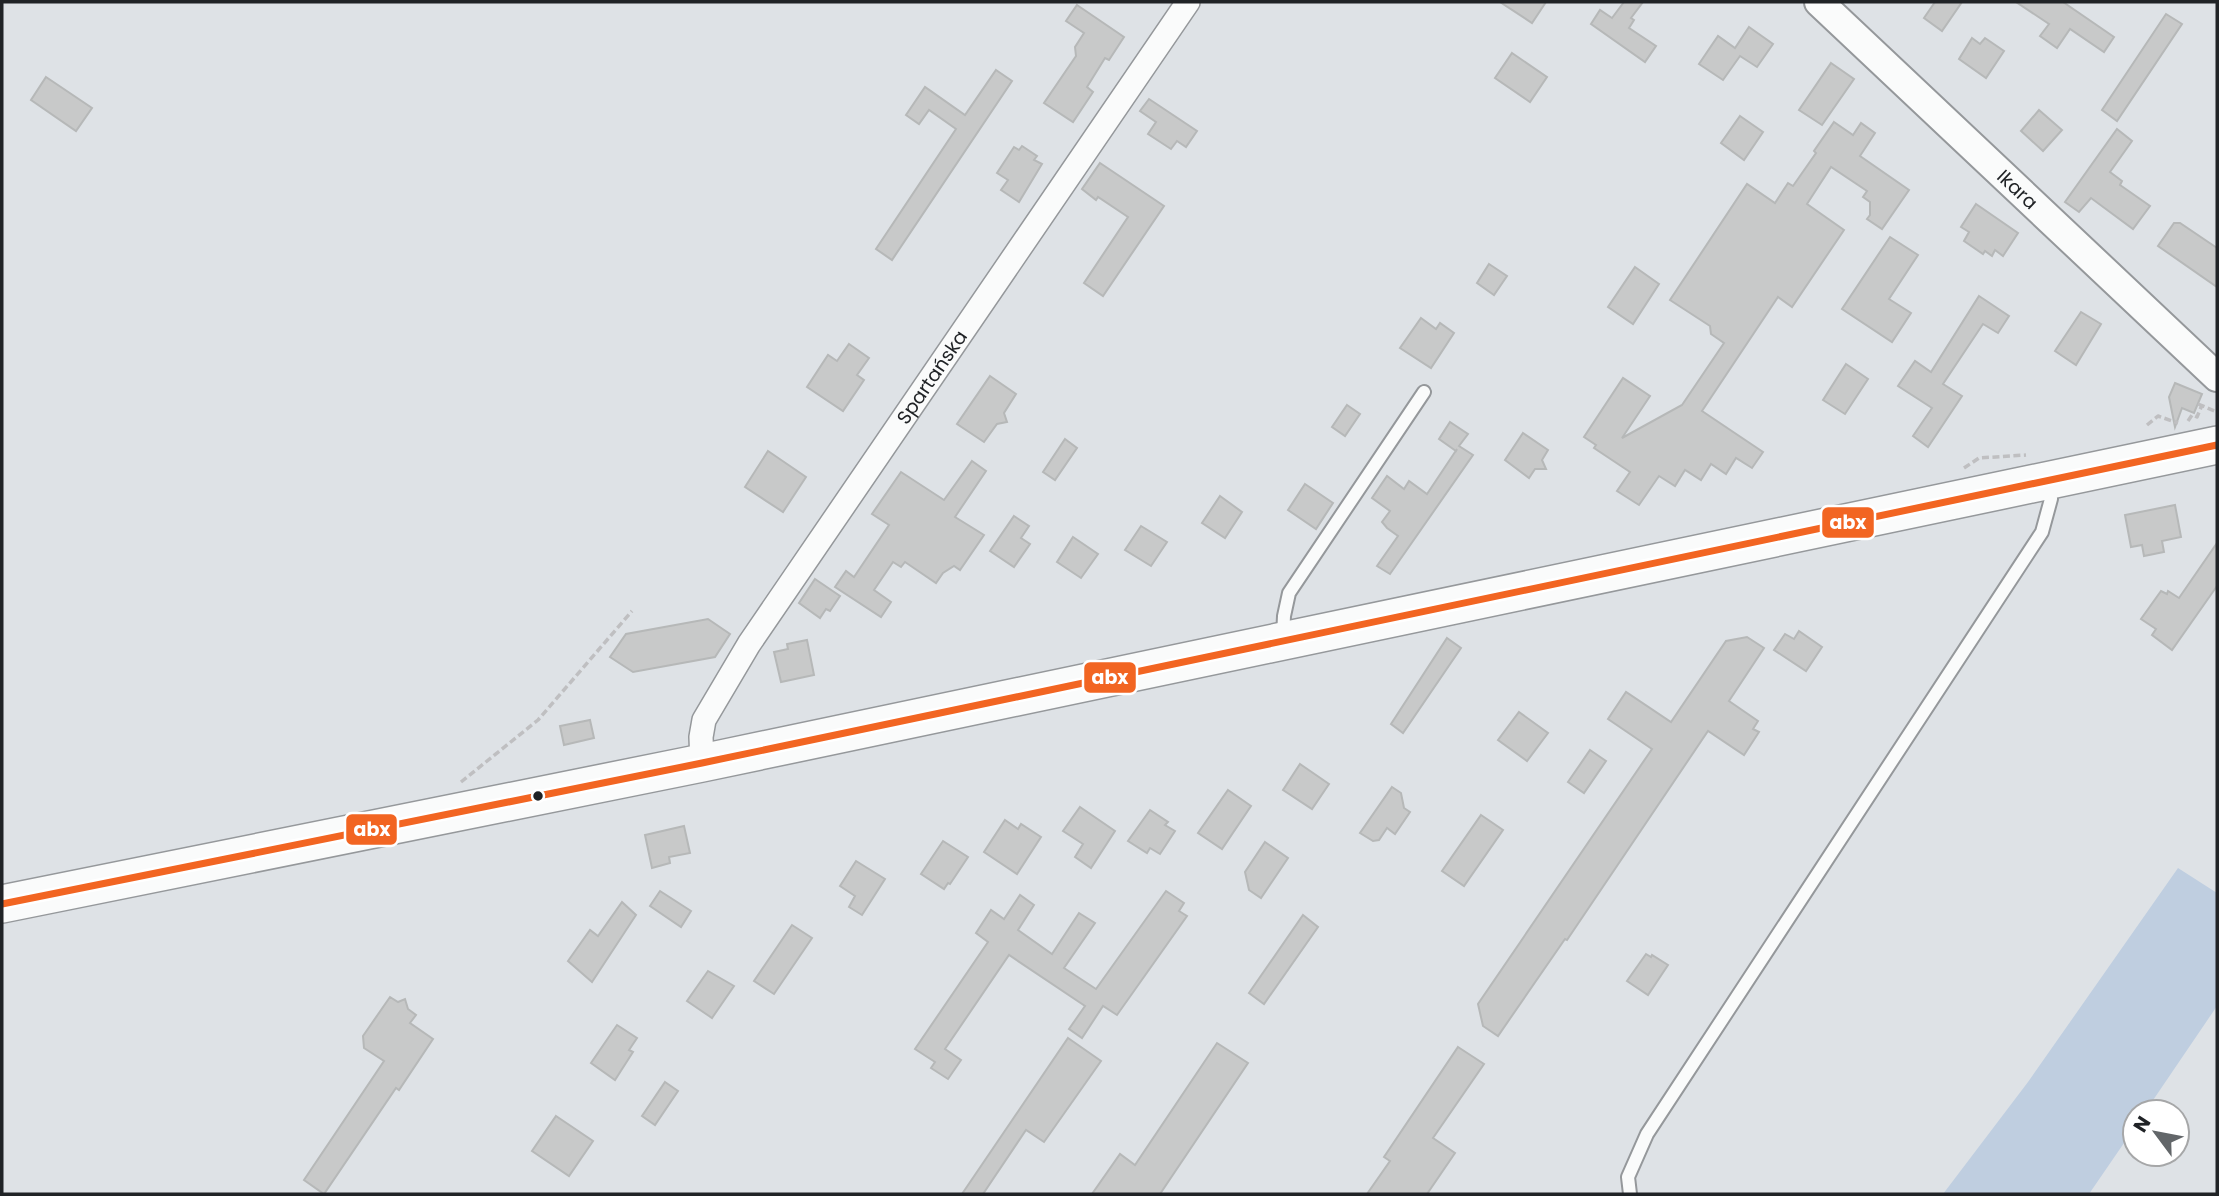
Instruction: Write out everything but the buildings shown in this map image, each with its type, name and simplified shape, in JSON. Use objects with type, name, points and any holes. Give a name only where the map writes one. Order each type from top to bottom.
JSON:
[{"type":"main road","points":[[2,904],[702,763],[2217,445]]},
{"type":"street","name":"Spartańska","points":[[702,763],[701,737],[704,720],[749,644],[1188,2]]},
{"type":"street","name":"Ikara","points":[[1819,2],[2217,377]]},
{"type":"lane","points":[[1282,642],[1289,593],[1424,391]]},
{"type":"lane","points":[[1630,1194],[1628,1177],[1647,1134],[2042,532],[2051,499],[2050,481]]},
{"type":"path","points":[[2147,425],[2158,415],[2186,424],[2192,415],[2197,417],[2200,404],[2217,412]]},
{"type":"path","points":[[443,816],[451,791],[538,720],[632,611]]},
{"type":"shaded area","points":[[2178,868],[2217,893],[2217,1006],[2155,1098],[2121,1098],[2121,1147],[2089,1194],[1943,1194],[2028,1082]]},
{"type":"transit line","name":"abx","points":[[2,904],[702,763],[2217,445]]}]
